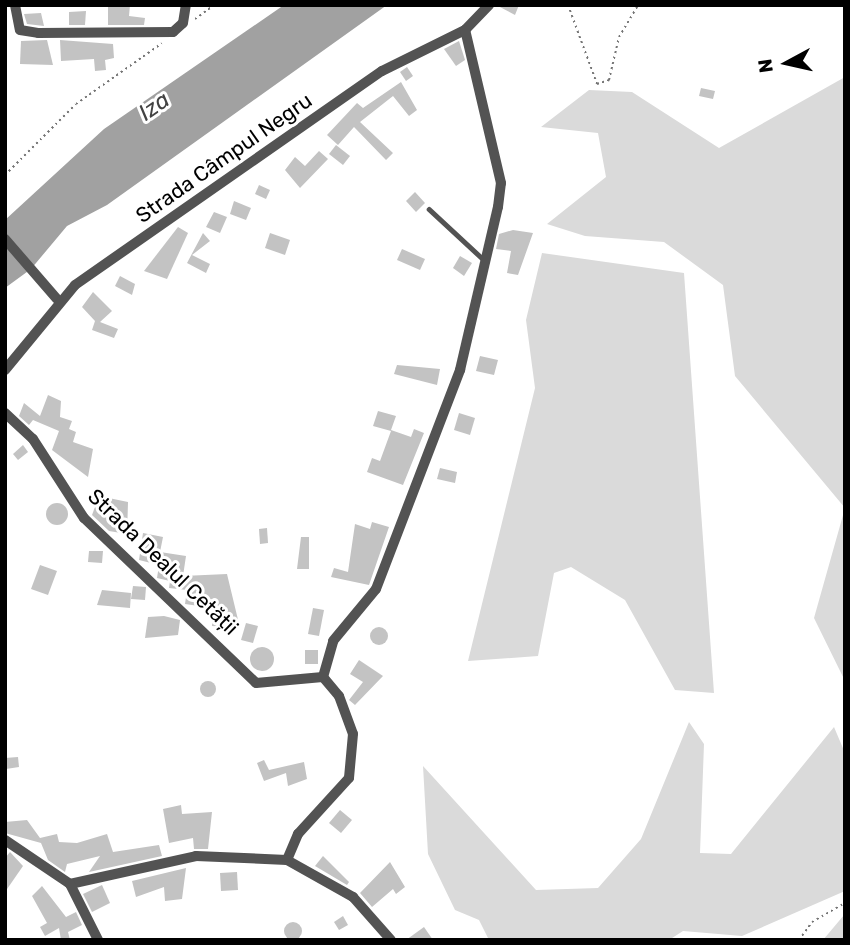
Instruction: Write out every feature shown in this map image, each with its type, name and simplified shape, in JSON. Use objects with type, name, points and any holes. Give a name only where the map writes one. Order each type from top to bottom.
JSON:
[{"type":"street","points":[[16,5],[20,30],[38,33],[173,32],[183,23],[186,5]]},
{"type":"street","name":"Strada Câmpul Negru","points":[[5,370],[57,299],[382,71],[465,30],[489,5]]},
{"type":"street","points":[[287,860],[298,834],[349,778],[348,714],[323,677],[333,641],[376,589],[460,370],[482,258],[502,183],[465,30]]},
{"type":"street","points":[[5,239],[57,299]]},
{"type":"street","name":"Strada Dealul Cetății","points":[[5,413],[33,439],[83,518],[256,682],[323,677]]},
{"type":"street","points":[[5,840],[70,884],[99,940]]},
{"type":"street","points":[[70,884],[196,856],[287,860],[353,897],[391,940]]},
{"type":"lane","points":[[429,209],[482,258]]},
{"type":"path","points":[[191,22],[214,5]]},
{"type":"path","points":[[568,5],[597,84],[609,80],[619,37],[638,5]]},
{"type":"path","points":[[5,175],[76,104],[168,38]]},
{"type":"path","points":[[799,940],[812,922],[845,903]]},
{"type":"shaded area","points":[[845,77],[845,508],[735,376],[723,285],[664,242],[585,236],[547,224],[606,177],[598,133],[541,127],[589,90],[632,92],[719,148]]},
{"type":"shaded area","points":[[542,253],[684,273],[714,693],[675,690],[625,600],[571,567],[554,573],[538,656],[468,661],[535,388],[526,320]]},
{"type":"shaded area","points":[[845,508],[845,681],[814,618]]},
{"type":"shaded area","points":[[689,722],[704,744],[700,853],[731,854],[834,727],[845,753],[845,891],[742,936],[683,931],[669,940],[489,940],[479,920],[455,910],[428,854],[423,766],[536,890],[598,888],[641,839]]},
{"type":"shaded area","points":[[845,899],[845,940],[823,940],[844,915]]},
{"type":"water","name":"Iza","points":[[284,5],[387,5],[107,205],[67,226],[31,269],[5,288],[5,220],[104,129]]},
{"type":"building","points":[[108,5],[130,5],[129,16],[145,18],[144,25],[108,25]]},
{"type":"building","points":[[496,5],[519,5],[515,15]]},
{"type":"building","points":[[86,11],[85,25],[69,25],[69,12]]},
{"type":"building","points":[[41,13],[44,26],[27,24],[24,14]]},
{"type":"building","points":[[47,40],[53,65],[20,64],[21,41]]},
{"type":"building","points":[[60,40],[113,44],[114,58],[105,60],[106,70],[95,71],[94,59],[61,61]]},
{"type":"building","points":[[459,41],[465,60],[456,66],[444,49]]},
{"type":"building","points":[[407,67],[413,76],[406,81],[400,72]]},
{"type":"building","points":[[401,82],[417,110],[409,116],[393,96],[360,122],[393,153],[386,160],[354,127],[338,145],[327,135],[357,103],[363,108]]},
{"type":"building","points":[[701,88],[715,91],[713,99],[699,96]]},
{"type":"building","points":[[336,145],[350,156],[343,165],[329,154]]},
{"type":"building","points":[[319,151],[328,159],[300,188],[285,170],[295,157],[305,166]]},
{"type":"building","points":[[259,185],[270,190],[266,199],[255,194]]},
{"type":"building","points":[[415,192],[425,203],[416,212],[406,201]]},
{"type":"building","points":[[234,201],[251,208],[246,220],[230,214]]},
{"type":"building","points":[[214,212],[227,217],[220,233],[206,227]]},
{"type":"building","points":[[178,227],[188,233],[167,279],[144,271]]},
{"type":"building","points":[[513,230],[533,233],[518,275],[507,273],[511,251],[496,249],[499,234]]},
{"type":"building","points":[[203,233],[210,241],[192,255],[210,264],[206,273],[187,263]]},
{"type":"building","points":[[270,233],[290,240],[285,255],[265,248]]},
{"type":"building","points":[[402,249],[425,259],[420,270],[397,260]]},
{"type":"building","points":[[460,256],[472,263],[464,276],[453,268]]},
{"type":"building","points":[[120,276],[135,284],[132,295],[115,286]]},
{"type":"building","points":[[93,292],[112,311],[100,322],[118,329],[114,338],[92,330],[95,321],[82,307]]},
{"type":"building","points":[[480,356],[498,360],[494,375],[476,371]]},
{"type":"building","points":[[397,365],[440,369],[437,385],[394,374]]},
{"type":"building","points":[[48,395],[61,401],[60,417],[72,421],[69,429],[76,432],[73,442],[93,449],[88,477],[52,450],[59,431],[33,420],[29,425],[19,416],[24,403],[40,416]]},
{"type":"building","points":[[378,411],[396,416],[391,430],[411,437],[414,429],[424,433],[403,485],[367,472],[372,458],[380,461],[391,431],[373,426]]},
{"type":"building","points":[[459,413],[475,418],[470,435],[454,430]]},
{"type":"building","points":[[23,445],[28,452],[18,460],[13,454]]},
{"type":"building","points":[[440,468],[457,472],[455,483],[437,479]]},
{"type":"building","points":[[99,496],[128,502],[127,534],[109,531],[92,515]]},
{"type":"building","points":[[57,503],[65,506],[68,514],[65,522],[57,525],[49,522],[46,514],[49,506]]},
{"type":"building","points":[[372,522],[389,527],[369,585],[331,577],[334,568],[348,572],[355,524],[370,529]]},
{"type":"building","points":[[267,528],[268,543],[260,544],[259,529]]},
{"type":"building","points":[[143,533],[163,537],[160,552],[186,556],[183,576],[227,574],[240,628],[212,626],[213,608],[185,604],[187,590],[169,588],[170,581],[157,578],[159,565],[139,560]]},
{"type":"building","points":[[301,537],[309,537],[309,569],[297,569]]},
{"type":"building","points":[[89,551],[103,551],[102,563],[88,562]]},
{"type":"building","points":[[40,565],[57,571],[48,595],[31,589]]},
{"type":"building","points":[[133,586],[146,587],[145,600],[131,599]]},
{"type":"building","points":[[102,590],[131,593],[130,608],[97,605]]},
{"type":"building","points":[[313,608],[324,610],[319,636],[308,634]]},
{"type":"building","points":[[164,616],[180,620],[178,635],[145,638],[148,617]]},
{"type":"building","points":[[246,623],[258,626],[253,643],[241,640]]},
{"type":"building","points":[[379,627],[385,630],[388,636],[385,642],[379,645],[373,642],[370,636],[373,630]]},
{"type":"building","points":[[262,647],[273,654],[274,659],[267,670],[262,671],[251,664],[250,659],[257,648]]},
{"type":"building","points":[[305,650],[318,650],[318,664],[305,664]]},
{"type":"building","points":[[359,660],[383,676],[355,705],[349,700],[363,682],[350,674]]},
{"type":"building","points":[[205,681],[211,681],[216,689],[214,695],[205,697],[200,692],[200,686]]},
{"type":"building","points":[[18,757],[19,767],[6,769],[5,758]]},
{"type":"building","points":[[264,760],[269,770],[304,762],[307,779],[288,786],[286,773],[264,781],[257,763]]},
{"type":"building","points":[[181,805],[182,814],[212,812],[208,849],[194,849],[193,838],[169,843],[163,809]]},
{"type":"building","points":[[340,810],[352,820],[341,833],[329,823]]},
{"type":"building","points":[[27,820],[40,838],[57,834],[59,842],[77,843],[107,834],[113,852],[159,845],[162,856],[89,872],[100,856],[67,864],[65,872],[48,860],[41,843],[5,833],[5,822]]},
{"type":"building","points":[[10,852],[23,866],[5,892],[5,858]]},
{"type":"building","points":[[323,856],[349,882],[347,885],[315,866]]},
{"type":"building","points":[[390,862],[405,887],[396,894],[393,889],[372,907],[360,893]]},
{"type":"building","points":[[186,868],[182,899],[165,901],[164,887],[136,897],[132,881]]},
{"type":"building","points":[[237,872],[238,890],[221,891],[220,873]]},
{"type":"building","points":[[102,885],[110,903],[92,912],[83,894]]},
{"type":"building","points":[[42,886],[66,917],[76,912],[82,925],[68,932],[70,940],[61,940],[59,928],[45,936],[40,927],[47,923],[32,896]]},
{"type":"building","points":[[343,916],[348,925],[339,930],[334,922]]},
{"type":"building","points":[[293,922],[299,925],[302,931],[299,937],[293,940],[287,937],[284,931],[287,925]]},
{"type":"building","points":[[424,927],[433,940],[406,940]]}]
